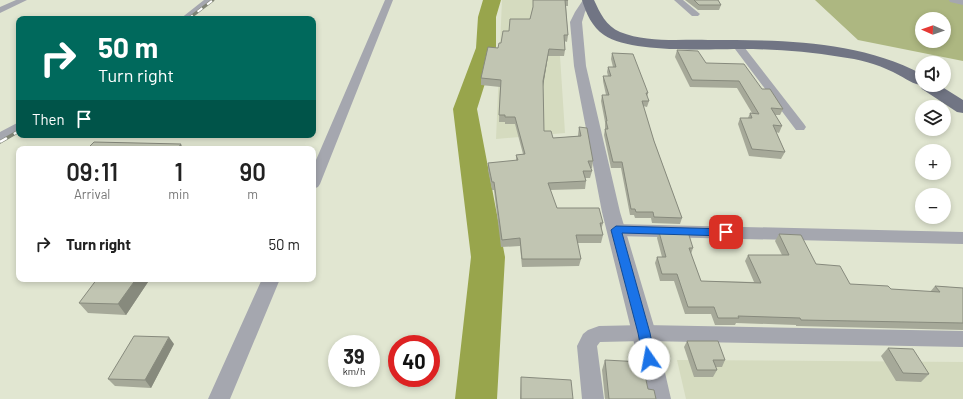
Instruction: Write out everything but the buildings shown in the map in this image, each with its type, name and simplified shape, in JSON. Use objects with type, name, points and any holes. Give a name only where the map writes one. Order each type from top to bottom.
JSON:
[{"type":"main road","points":[[588,0],[597,21],[606,30],[614,35],[657,43],[804,48],[858,54],[894,66],[915,77]]},
{"type":"main road","points":[[939,92],[963,108]]},
{"type":"street","points":[[0,10],[23,0]]},
{"type":"street","points":[[189,16],[209,0]]},
{"type":"street","points":[[316,177],[389,0]]},
{"type":"street","points":[[588,0],[580,12],[576,22],[580,66],[616,230],[644,333],[658,399]]},
{"type":"street","points":[[678,0],[695,14]]},
{"type":"street","points":[[953,0],[963,2]]},
{"type":"street","points":[[737,45],[800,127]]},
{"type":"street","points":[[0,138],[16,128]]},
{"type":"street","points":[[616,230],[963,238]]},
{"type":"street","points":[[219,399],[271,282]]},
{"type":"street","points":[[593,399],[587,346],[589,340],[593,336],[600,334],[644,333],[963,339]]},
{"type":"shaded area","points":[[502,0],[569,0],[557,10],[565,133],[496,139]]},
{"type":"shaded area","points":[[677,360],[963,362],[963,399],[686,399]]},
{"type":"green space","points":[[815,0],[963,0],[963,61],[951,59],[951,56],[938,56],[858,40]]},
{"type":"waterway","points":[[476,399],[488,257],[465,109],[486,48],[487,17],[492,0]]},
{"type":"railway","points":[[192,16],[213,0]]},
{"type":"railway","points":[[0,142],[16,133]]},
{"type":"route","points":[[649,359],[644,333],[616,230],[726,232]]}]
